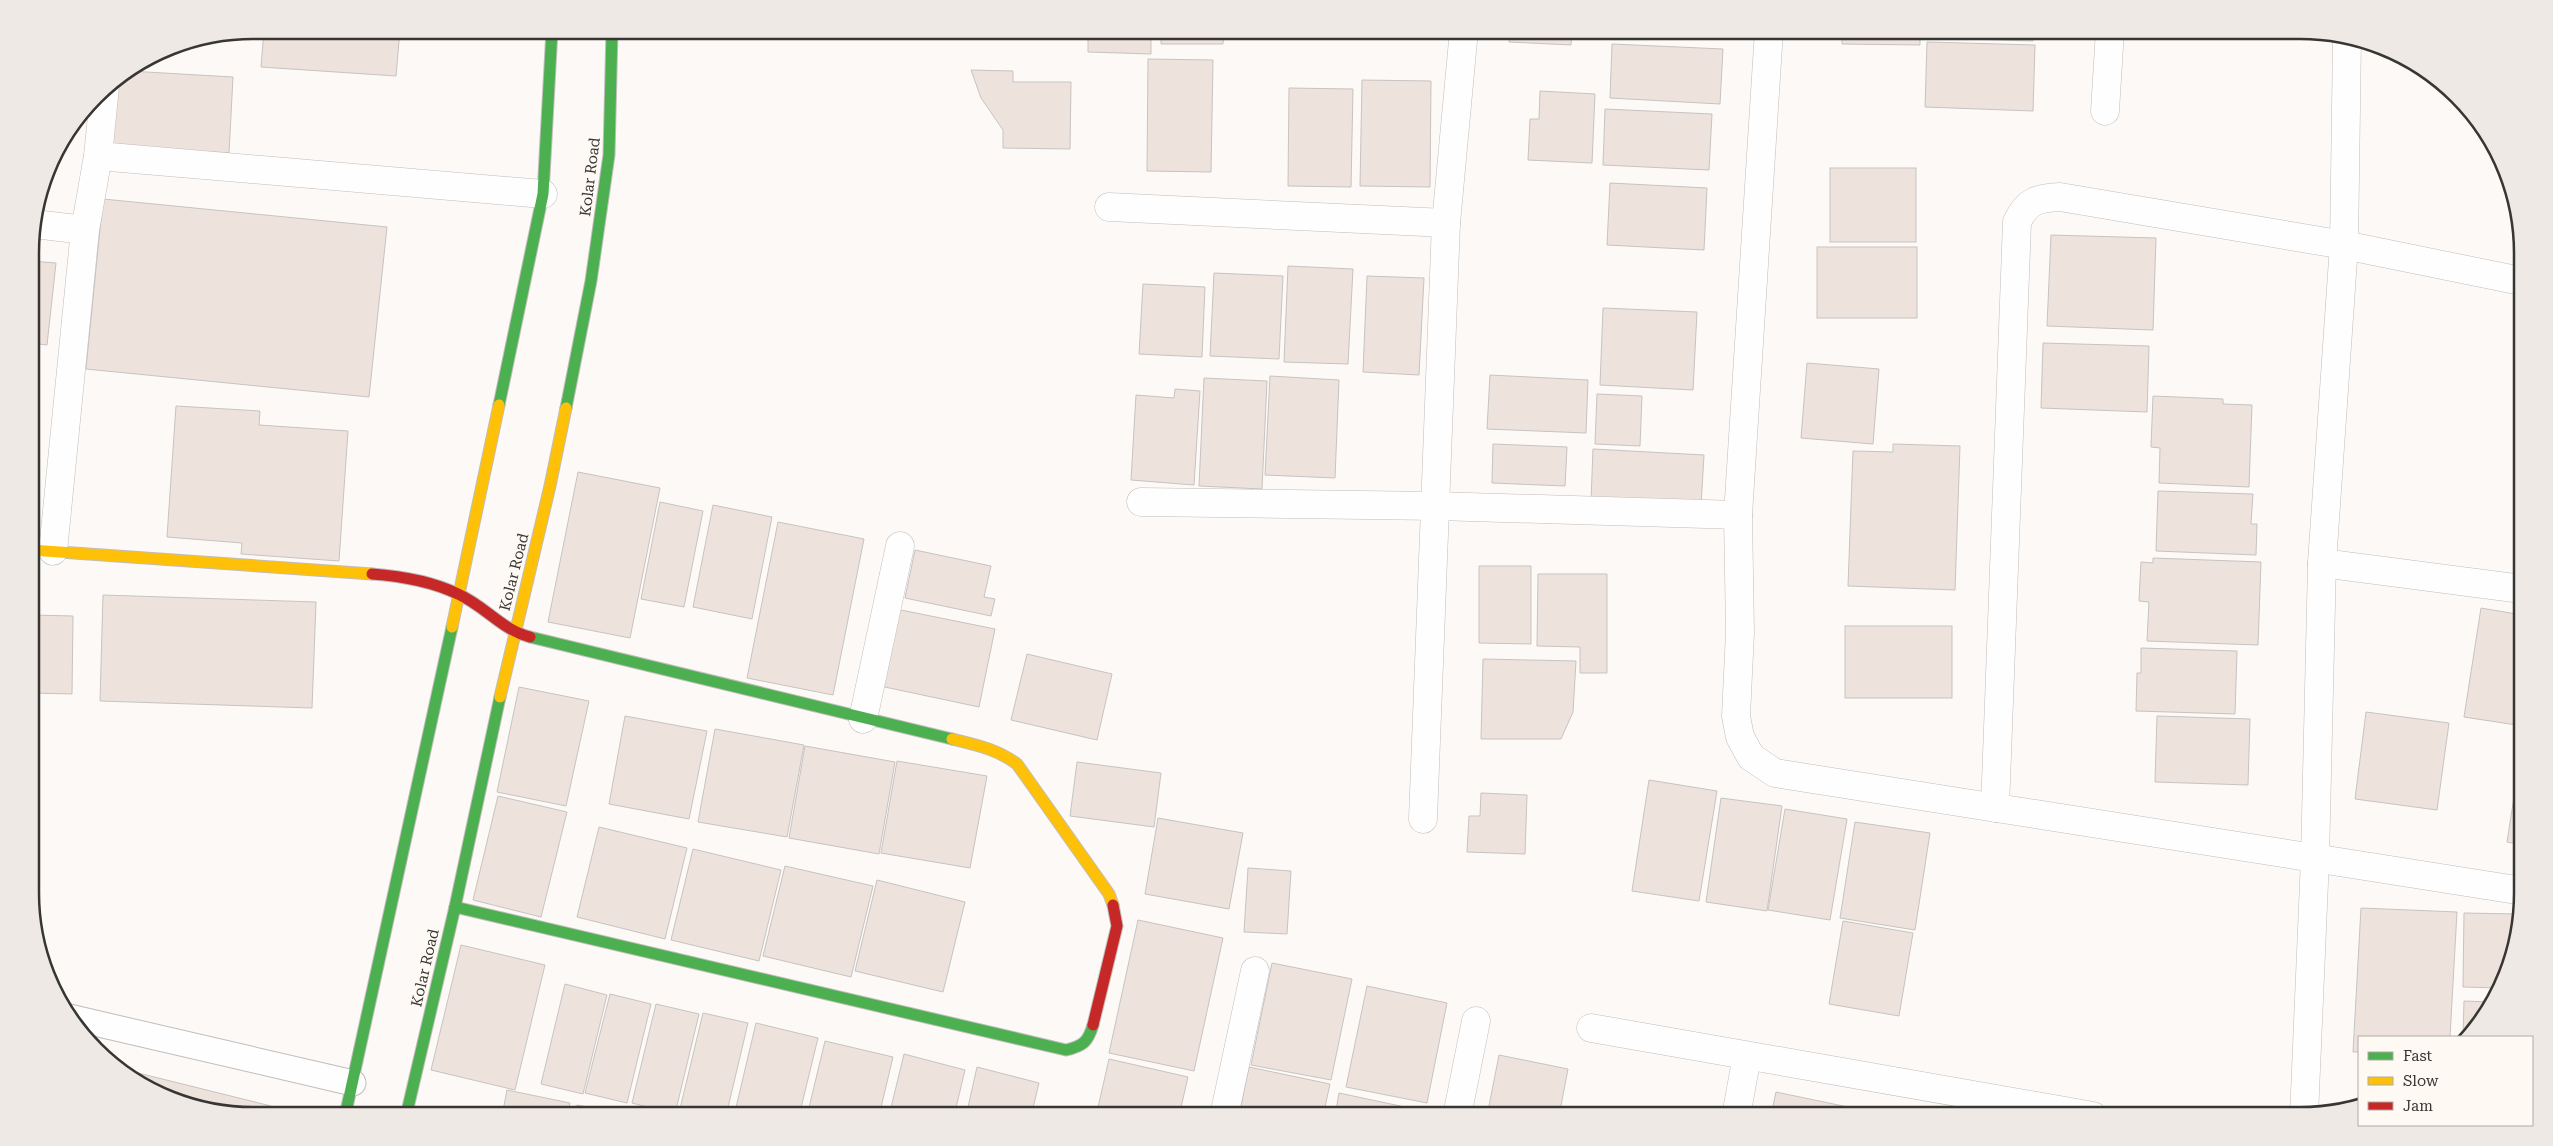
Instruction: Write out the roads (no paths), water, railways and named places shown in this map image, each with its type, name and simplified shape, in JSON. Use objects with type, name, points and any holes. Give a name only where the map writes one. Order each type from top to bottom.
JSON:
[{"type":"main road","points":[[347,1107],[459,594],[543,194],[552,39]]},
{"type":"main road","name":"Kolar Road","points":[[408,1107],[455,907],[514,633],[550,486],[591,281],[610,155],[612,39]]},
{"type":"main road","points":[[42,551],[390,575],[418,581],[459,594],[514,633],[863,719],[986,746],[1004,754],[1017,764],[1109,894],[1117,926],[1089,1040],[1080,1047],[1066,1050],[455,907]]},
{"type":"street","points":[[1423,819],[1437,506],[1446,223],[1463,39]]},
{"type":"street","points":[[1768,39],[1738,515],[1740,632],[1736,716],[1740,737],[1751,757],[1775,772],[2514,890]]},
{"type":"street","points":[[2105,111],[2109,39]]},
{"type":"street","points":[[2304,1107],[2315,859],[2322,563],[2344,245],[2347,44]]},
{"type":"street","points":[[42,551],[98,156],[104,99]]},
{"type":"street","points":[[98,156],[543,194]]},
{"type":"street","points":[[1995,808],[2017,222],[2024,208],[2041,198],[2060,197],[2344,245],[2514,280]]},
{"type":"street","points":[[1109,207],[1446,223]]},
{"type":"street","points":[[41,225],[86,230]]},
{"type":"street","points":[[1141,502],[1437,506],[1738,515]]},
{"type":"street","points":[[863,719],[900,546]]},
{"type":"street","points":[[2322,563],[2514,588]]},
{"type":"street","points":[[1226,1107],[1255,971]]},
{"type":"street","points":[[1459,1107],[1476,1021]]},
{"type":"street","points":[[1591,1028],[2041,1107]]},
{"type":"street","points":[[1738,1107],[1747,1056]]},
{"type":"lane","points":[[80,1020],[354,1083]]}]
